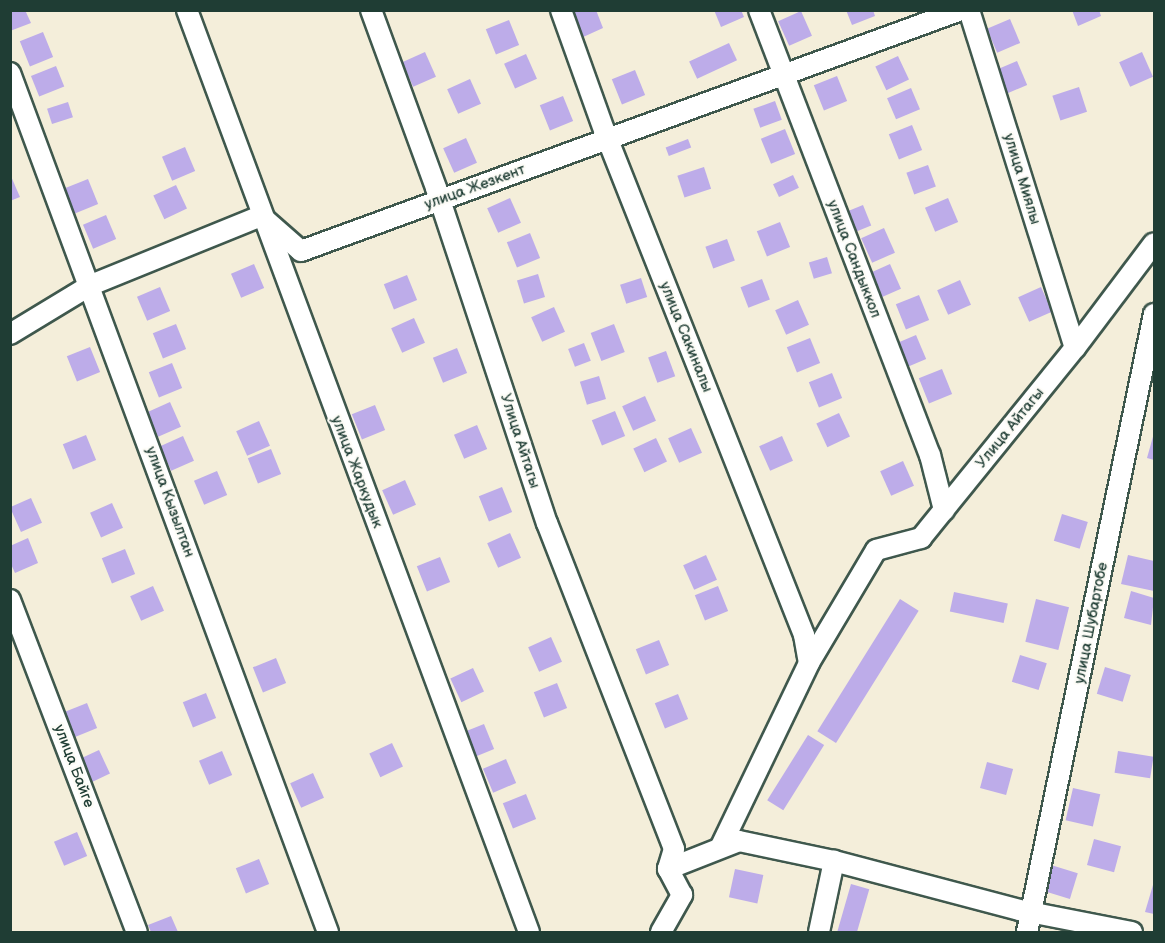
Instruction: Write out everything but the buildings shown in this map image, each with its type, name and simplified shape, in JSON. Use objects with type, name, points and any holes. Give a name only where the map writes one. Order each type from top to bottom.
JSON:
[{"type":"street","name":"улица Жаркудык","points":[[187,10],[261,216],[530,933]]},
{"type":"street","name":"Улица Айтагы","points":[[371,10],[441,200],[547,523],[674,849],[669,869],[682,895],[661,933]]},
{"type":"street","name":"улица Сакиналы","points":[[561,10],[608,139],[804,635],[809,663]]},
{"type":"street","name":"улица Сандыккол","points":[[759,10],[930,455],[944,510]]},
{"type":"street","name":"улица Жезкент","points":[[261,216],[301,251],[961,10]]},
{"type":"street","name":"улица Миялы","points":[[969,10],[1075,348]]},
{"type":"street","name":"улица Кызылтан","points":[[10,72],[91,285],[328,933]]},
{"type":"street","points":[[10,334],[91,285],[261,216]]},
{"type":"street","name":"Улица Айтагы","points":[[721,846],[809,663],[876,550],[921,538],[1075,348],[1155,243]]},
{"type":"street","name":"улица Шубартобе","points":[[1027,933],[1155,314]]},
{"type":"street","name":"улица Байге","points":[[10,600],[137,933]]},
{"type":"street","points":[[669,869],[721,846],[739,841],[834,861],[1032,913],[1132,933]]},
{"type":"street","points":[[819,933],[834,861]]}]
